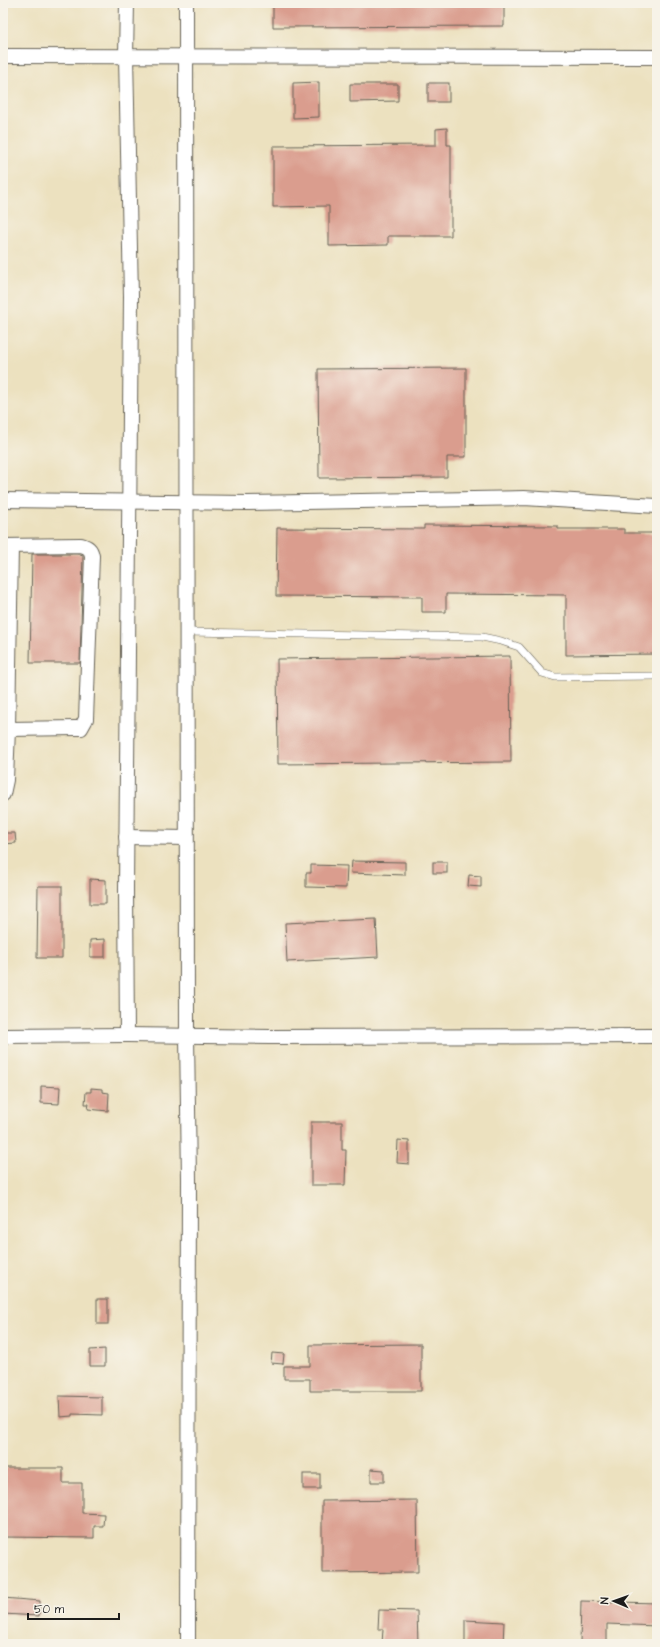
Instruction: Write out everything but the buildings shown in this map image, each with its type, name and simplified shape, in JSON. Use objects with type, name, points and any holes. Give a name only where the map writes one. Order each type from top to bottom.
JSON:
[{"type":"street","points":[[127,3],[126,56],[131,296],[126,837],[128,1035]]},
{"type":"street","points":[[186,3],[186,838],[189,1179],[188,1644]]},
{"type":"street","points":[[3,56],[186,55],[657,57]]},
{"type":"street","points":[[3,500],[186,503],[524,498],[657,506]]},
{"type":"street","points":[[3,794],[6,780],[8,729],[7,546],[81,545],[87,547],[91,551],[92,556],[86,719],[81,728],[8,729]]},
{"type":"street","points":[[126,837],[186,838]]},
{"type":"street","points":[[3,1036],[657,1036]]},
{"type":"lane","points":[[187,632],[482,637],[519,647],[542,673],[555,677],[657,676]]}]
